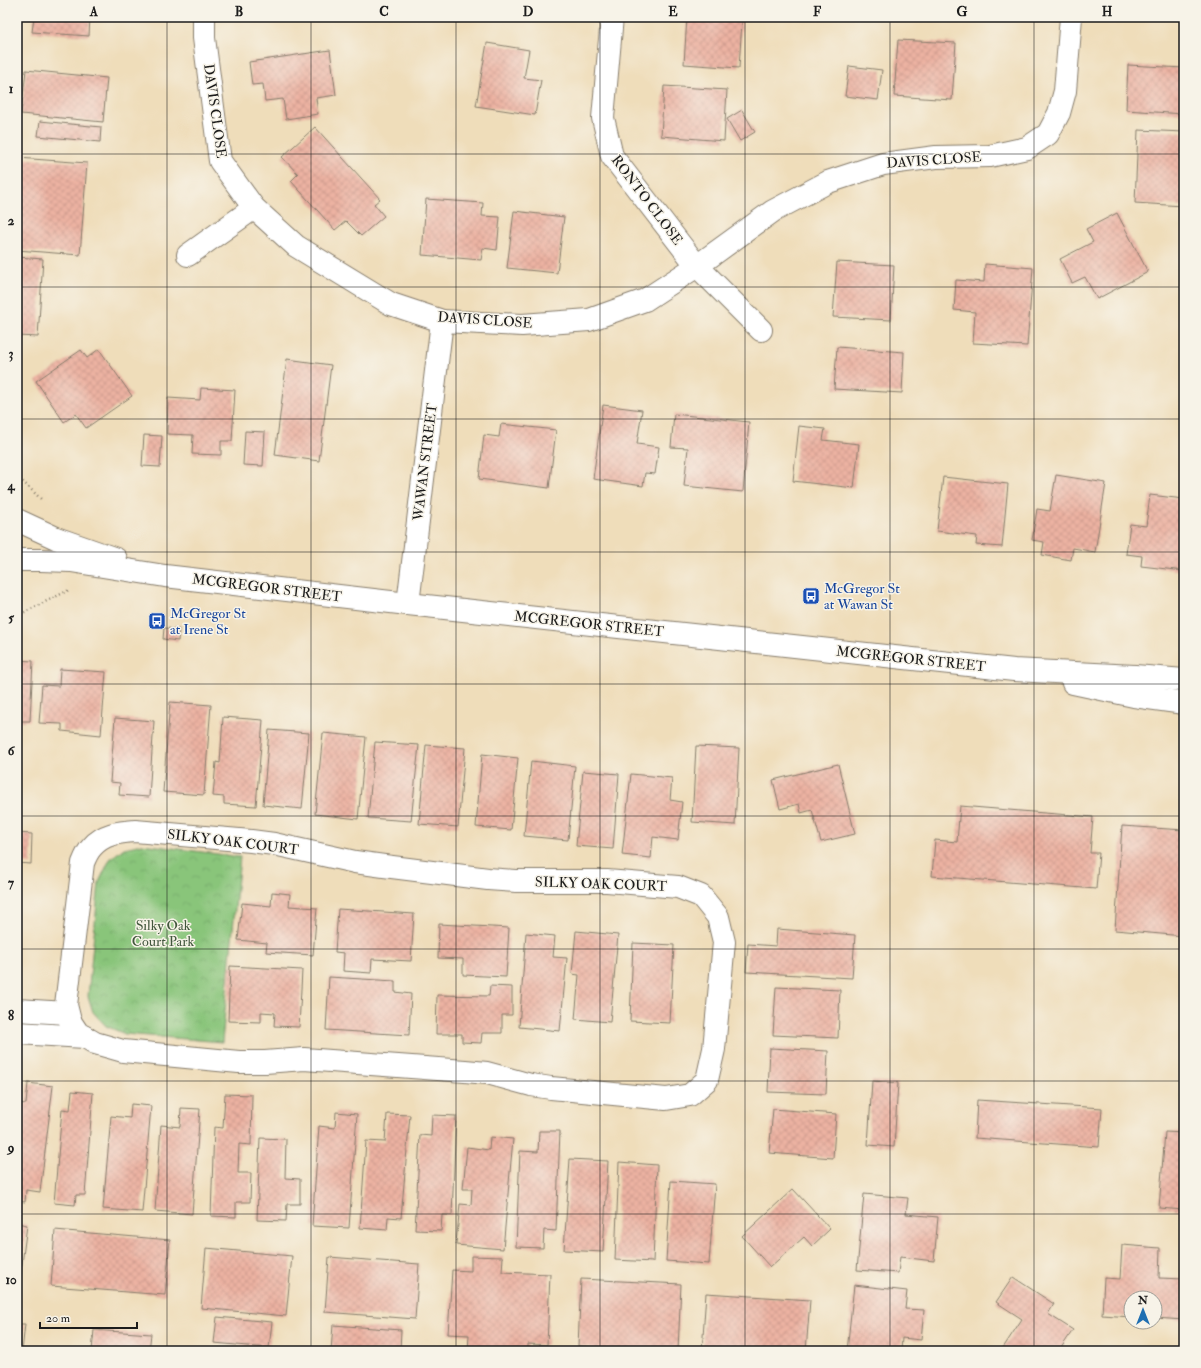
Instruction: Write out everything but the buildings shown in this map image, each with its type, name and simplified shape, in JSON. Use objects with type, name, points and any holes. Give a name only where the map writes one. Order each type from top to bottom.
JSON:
[{"type":"street","name":"DAVIS CLOSE","points":[[204,17],[204,38],[220,161],[254,208],[296,246],[391,304],[442,321],[522,326],[589,320],[645,300],[697,266],[773,211],[828,182],[883,164],[936,157],[990,156],[1028,148],[1048,134],[1059,113],[1065,91],[1071,17]]},
{"type":"street","name":"RONTO CLOSE","points":[[612,17],[603,118],[612,156],[697,266],[761,330]]},
{"type":"street","points":[[188,255],[254,208]]},
{"type":"street","name":"WAWAN STREET","points":[[408,604],[442,321]]},
{"type":"street","name":"MCGREGOR STREET","points":[[17,520],[56,538],[165,576]]},
{"type":"street","name":"MCGREGOR STREET","points":[[17,560],[71,561],[165,576],[1014,670],[1184,680]]},
{"type":"street","name":"MCGREGOR STREET","points":[[1014,670],[1134,696],[1184,703]]},
{"type":"street","name":"SILKY OAK COURT","points":[[135,831],[251,841],[355,862],[488,879],[516,881],[607,882],[678,887],[701,896],[718,917],[724,942],[714,1049],[707,1080],[690,1095],[666,1099],[551,1088],[530,1085],[487,1073],[465,1071],[304,1059],[239,1062],[123,1051],[95,1043],[85,1038],[78,1033],[70,1021],[66,1005],[83,863],[91,847],[104,836],[120,832],[135,831]]},
{"type":"street","points":[[17,1010],[67,1013]]},
{"type":"street","name":"SILKY OAK COURT","points":[[17,1033],[85,1038]]},
{"type":"path","points":[[17,616],[72,589]]},
{"type":"green space","name":"Silky Oak Court Park","points":[[142,844],[240,857],[222,1042],[125,1034],[106,1026],[93,1012],[88,996],[99,882],[110,859],[124,848]]},
{"type":"place","name":"McGregor St at Wawan St","points":[[811,596]]},
{"type":"place","name":"McGregor St at Irene St","points":[[157,621]]}]
